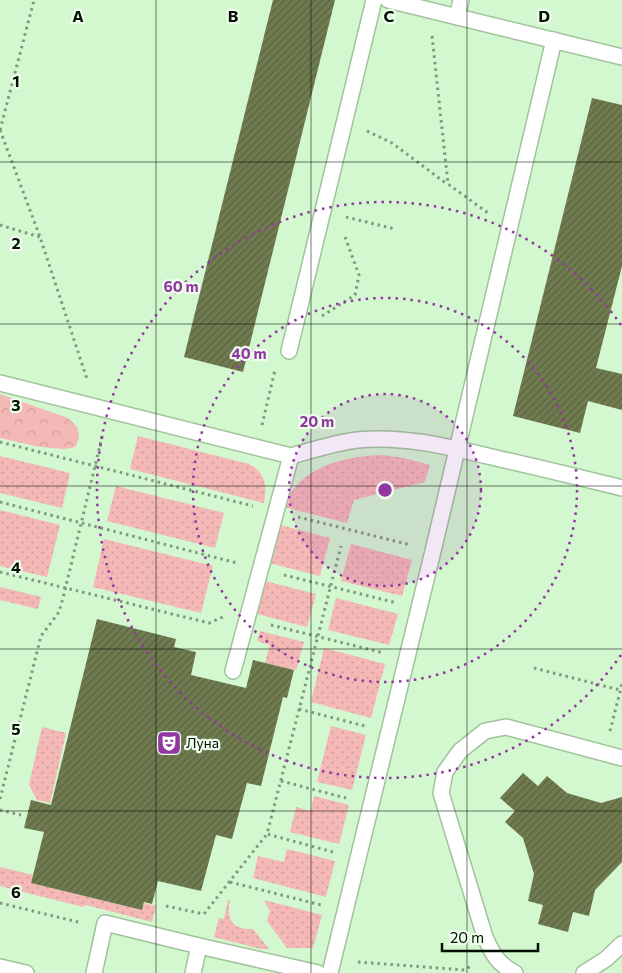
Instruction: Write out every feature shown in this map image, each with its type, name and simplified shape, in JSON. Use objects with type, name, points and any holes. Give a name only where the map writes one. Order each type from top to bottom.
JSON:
[{"type":"lane","points":[[289,351],[298,310],[330,213],[345,120],[374,0]]},
{"type":"lane","points":[[388,0],[622,57]]},
{"type":"lane","points":[[457,17],[461,0]]},
{"type":"lane","points":[[331,967],[433,551],[554,40]]},
{"type":"lane","points":[[0,383],[291,456],[328,445],[358,440],[378,439],[424,442],[622,488]]},
{"type":"lane","points":[[233,671],[291,456]]},
{"type":"lane","points":[[515,973],[502,967],[492,953],[485,937],[441,793],[445,772],[460,751],[485,731],[506,727],[622,758]]},
{"type":"lane","points":[[94,973],[105,922],[318,973]]},
{"type":"lane","points":[[584,973],[606,959],[622,944]]},
{"type":"lane","points":[[193,973],[199,946]]},
{"type":"lane","points":[[0,967],[26,973]]},
{"type":"path","points":[[34,0],[0,131],[40,236],[89,385]]},
{"type":"path","points":[[431,30],[448,184]]},
{"type":"path","points":[[345,120],[392,143],[509,229]]},
{"type":"path","points":[[330,213],[395,229]]},
{"type":"path","points":[[298,310],[322,316],[354,295],[359,275],[330,213]]},
{"type":"path","points":[[0,224],[40,236]]},
{"type":"path","points":[[0,799],[41,636],[59,612],[108,410]]},
{"type":"path","points":[[261,428],[269,429]]},
{"type":"path","points":[[0,442],[433,551]]},
{"type":"path","points":[[0,502],[399,603]]},
{"type":"path","points":[[166,906],[204,914],[267,834],[341,546]]},
{"type":"path","points":[[0,572],[209,623],[228,614],[384,654]]},
{"type":"path","points":[[534,668],[620,690]]},
{"type":"path","points":[[604,753],[622,684]]},
{"type":"path","points":[[299,709],[365,726]]},
{"type":"path","points":[[281,781],[346,798]]},
{"type":"path","points":[[0,810],[21,815]]},
{"type":"path","points":[[267,834],[333,852]]},
{"type":"path","points":[[230,882],[321,905]]},
{"type":"path","points":[[0,903],[84,923],[105,922]]},
{"type":"path","points":[[331,967],[464,970],[492,953]]},
{"type":"green space","points":[[0,394],[68,418],[77,427],[79,438],[76,446],[62,449],[35,446],[0,438]]},
{"type":"green space","points":[[138,436],[249,464],[259,472],[264,481],[264,503],[130,469]]},
{"type":"green space","points":[[383,455],[430,465],[425,482],[354,500],[347,523],[284,507],[291,493],[300,482],[325,466],[354,458]]},
{"type":"green space","points":[[0,456],[70,473],[62,508],[0,493]]},
{"type":"green space","points":[[116,486],[224,513],[215,548],[107,521]]},
{"type":"green space","points":[[0,510],[60,525],[47,577],[0,566]]},
{"type":"green space","points":[[280,525],[330,538],[320,576],[269,563]]},
{"type":"green space","points":[[104,539],[213,566],[201,613],[93,587]]},
{"type":"green space","points":[[351,544],[412,560],[402,596],[341,581]]},
{"type":"green space","points":[[265,581],[316,594],[307,627],[257,614]]},
{"type":"green space","points":[[0,587],[41,597],[38,609],[0,600]]},
{"type":"green space","points":[[336,598],[398,614],[389,645],[328,630]]},
{"type":"green space","points":[[260,631],[304,642],[296,670],[265,663],[270,645],[257,641]]},
{"type":"green space","points":[[324,648],[385,664],[371,718],[311,702]]},
{"type":"green space","points":[[331,726],[366,735],[352,790],[317,782]]},
{"type":"green space","points":[[42,727],[66,733],[50,803],[37,800],[29,785]]},
{"type":"green space","points":[[314,796],[349,805],[339,844],[290,832],[296,807],[311,811]]},
{"type":"green space","points":[[287,849],[335,861],[326,897],[253,878],[258,856],[284,862]]},
{"type":"green space","points":[[0,867],[33,875],[31,883],[142,910],[144,903],[156,906],[152,922],[0,886]]},
{"type":"green space","points":[[228,900],[230,900],[230,918],[235,926],[253,929],[269,949],[261,949],[214,937],[219,918],[224,919]]},
{"type":"green space","points":[[264,900],[322,915],[313,948],[287,948],[267,921],[270,911]]},
{"type":"building","points":[[273,0],[335,0],[243,372],[184,357]]},
{"type":"building","points":[[592,98],[622,105],[622,266],[596,368],[622,374],[622,410],[588,401],[580,433],[513,416]]},
{"type":"building","name":"Луна","points":[[97,619],[176,639],[174,647],[196,652],[191,675],[246,688],[253,660],[294,670],[287,698],[283,697],[261,786],[247,783],[232,839],[216,835],[201,891],[158,881],[152,904],[144,902],[142,910],[31,883],[44,832],[24,828],[31,800],[51,805]]},
{"type":"building","points":[[523,773],[538,786],[547,776],[567,793],[601,803],[622,797],[622,862],[595,890],[589,916],[573,912],[568,932],[538,924],[543,905],[528,901],[534,874],[523,838],[505,822],[515,811],[500,798]]},
{"type":"place","name":"Луна","points":[[169,743]]}]
